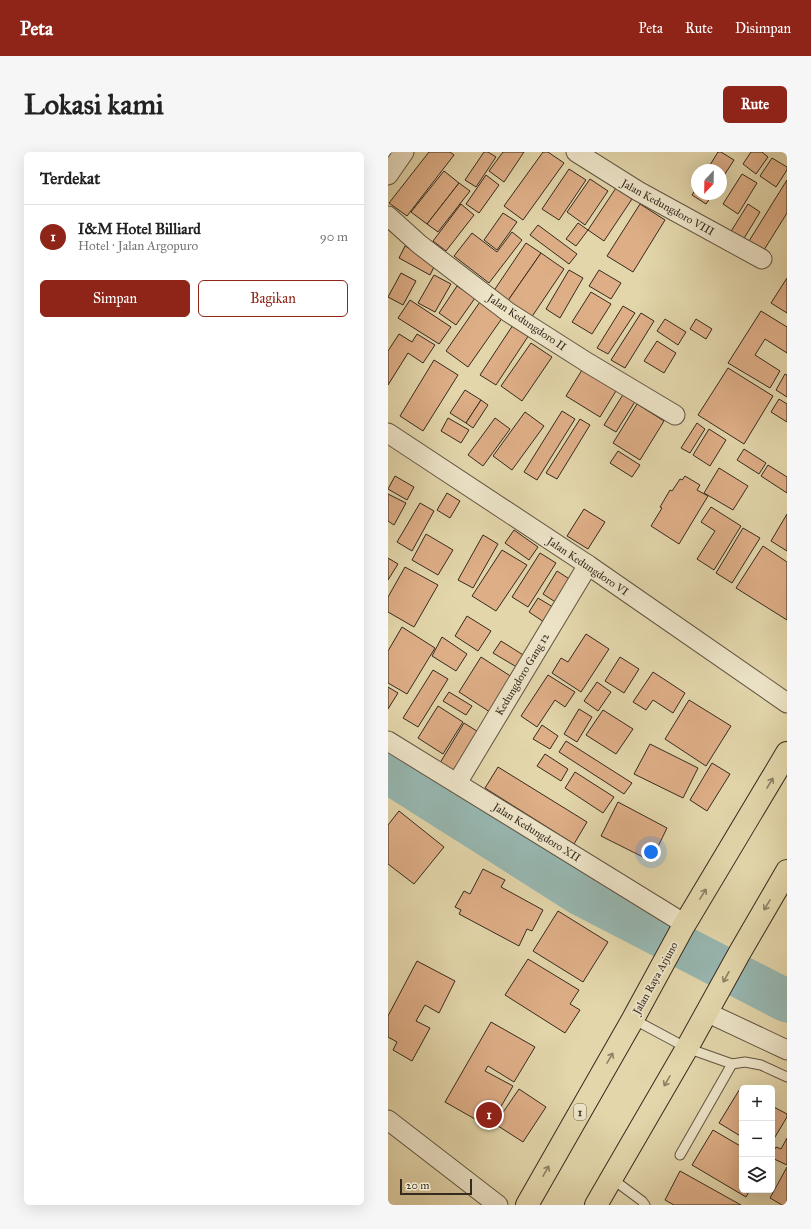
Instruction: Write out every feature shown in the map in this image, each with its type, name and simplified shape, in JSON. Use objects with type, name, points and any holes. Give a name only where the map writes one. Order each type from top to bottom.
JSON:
[{"type":"highway","name":"Jalan Raya Arjuno","points":[[527,1205],[684,926],[787,753]]},
{"type":"highway","points":[[596,1205],[787,871]]},
{"type":"street","points":[[388,175],[404,152]]},
{"type":"street","name":"Jalan Kedungdoro VIII","points":[[576,152],[638,191],[762,259]]},
{"type":"street","name":"Jalan Kedungdoro II","points":[[388,216],[419,244],[508,312],[588,363],[675,415]]},
{"type":"street","name":"Jalan Kedungdoro VI","points":[[388,433],[588,565],[787,703]]},
{"type":"street","name":"Kedungdoro Gang 12","points":[[457,783],[588,565]]},
{"type":"street","name":"Jalan Kedungdoro XII","points":[[388,741],[684,926]]},
{"type":"street","points":[[709,1007],[787,1050]]},
{"type":"street","points":[[388,1120],[498,1205]]},
{"type":"lane","points":[[633,1019],[687,1048],[732,1064],[745,1062],[761,1065],[787,1078]]},
{"type":"lane","points":[[680,1155],[732,1064]]},
{"type":"lane","points":[[611,1178],[642,1201],[645,1205]]},
{"type":"building","points":[[429,152],[450,152],[454,155],[407,216],[389,203]]},
{"type":"building","points":[[484,152],[488,152],[496,157],[476,187],[465,180]]},
{"type":"building","points":[[503,152],[524,152],[504,182],[489,171]]},
{"type":"building","points":[[543,152],[548,152],[564,163],[523,220],[504,206]]},
{"type":"building","points":[[718,152],[721,152],[734,160],[727,171],[727,164],[711,164]]},
{"type":"building","points":[[751,152],[762,152],[768,157],[756,174],[743,164]]},
{"type":"building","points":[[772,158],[787,167],[787,170],[776,187],[760,176]]},
{"type":"building","points":[[569,169],[586,180],[559,220],[542,209]]},
{"type":"building","points":[[444,171],[459,183],[427,224],[411,212]]},
{"type":"building","points":[[742,174],[757,183],[738,214],[723,204],[727,200]]},
{"type":"building","points":[[486,175],[499,185],[479,213],[466,204]]},
{"type":"building","points":[[590,179],[608,191],[585,225],[567,212]]},
{"type":"building","points":[[787,180],[787,213],[764,250],[749,241]]},
{"type":"building","points":[[459,183],[470,191],[438,232],[427,224]]},
{"type":"building","points":[[616,188],[632,199],[604,241],[588,230]]},
{"type":"building","points":[[700,200],[709,200],[706,204]]},
{"type":"building","points":[[461,204],[474,215],[446,251],[433,241]]},
{"type":"building","points":[[640,204],[665,220],[633,272],[607,256]]},
{"type":"building","points":[[748,204],[760,212],[743,240],[730,233]]},
{"type":"building","points":[[503,213],[517,222],[497,250],[484,240]]},
{"type":"building","points":[[578,223],[588,230],[576,246],[566,239]]},
{"type":"building","points":[[538,225],[577,254],[569,264],[530,235]]},
{"type":"building","points":[[512,232],[522,240],[489,283],[454,256],[472,233],[497,252]]},
{"type":"building","points":[[526,243],[541,253],[507,302],[493,292]]},
{"type":"building","points":[[405,246],[436,263],[430,275],[399,258]]},
{"type":"building","points":[[541,253],[564,269],[531,318],[507,302]]},
{"type":"building","points":[[569,270],[583,278],[560,318],[546,309]]},
{"type":"building","points":[[599,270],[621,283],[611,299],[589,286]]},
{"type":"building","points":[[401,273],[416,281],[403,305],[388,297]]},
{"type":"building","points":[[434,275],[451,284],[435,312],[418,303]]},
{"type":"building","points":[[787,278],[787,313],[771,303]]},
{"type":"building","points":[[457,286],[475,298],[456,325],[439,313]]},
{"type":"building","points":[[591,292],[611,304],[592,334],[572,322]]},
{"type":"building","points":[[482,299],[505,314],[468,367],[446,351]]},
{"type":"building","points":[[410,300],[451,327],[439,344],[398,318]]},
{"type":"building","points":[[623,306],[635,313],[608,354],[597,348]]},
{"type":"building","points":[[761,311],[787,327],[787,353],[765,339],[755,355],[780,371],[770,388],[728,363]]},
{"type":"building","points":[[641,313],[654,321],[625,368],[611,360]]},
{"type":"building","points":[[665,319],[686,332],[678,345],[657,331]]},
{"type":"building","points":[[696,319],[712,329],[706,339],[690,329]]},
{"type":"building","points":[[513,325],[529,335],[496,385],[480,375]]},
{"type":"building","points":[[399,334],[412,342],[417,334],[435,345],[423,363],[408,353],[388,385],[388,351]]},
{"type":"building","points":[[657,341],[676,353],[664,373],[644,361]]},
{"type":"building","points":[[531,343],[552,357],[522,401],[501,386]]},
{"type":"building","points":[[434,360],[458,375],[423,431],[400,416]]},
{"type":"building","points":[[728,368],[773,396],[744,444],[698,415]]},
{"type":"building","points":[[582,370],[616,391],[600,417],[566,396]]},
{"type":"building","points":[[785,374],[787,375],[787,397],[776,390]]},
{"type":"building","points":[[465,390],[481,400],[466,423],[450,413]]},
{"type":"building","points":[[624,393],[636,400],[616,432],[604,425]]},
{"type":"building","points":[[779,399],[787,404],[787,422],[771,412]]},
{"type":"building","points":[[481,400],[488,405],[473,428],[466,423]]},
{"type":"building","points":[[637,404],[664,421],[640,460],[613,443]]},
{"type":"building","points":[[562,411],[575,419],[537,480],[524,472]]},
{"type":"building","points":[[525,412],[544,426],[512,470],[493,456]]},
{"type":"building","points":[[448,418],[469,430],[461,443],[441,431]]},
{"type":"building","points":[[495,418],[510,429],[483,466],[468,455]]},
{"type":"building","points":[[580,419],[590,425],[557,479],[546,473]]},
{"type":"building","points":[[697,423],[705,429],[690,453],[681,448]]},
{"type":"building","points":[[709,429],[726,440],[710,466],[693,455]]},
{"type":"building","points":[[744,449],[766,463],[759,474],[737,460]]},
{"type":"building","points":[[618,451],[640,465],[632,477],[610,463]]},
{"type":"building","points":[[768,465],[787,477],[787,493],[761,476]]},
{"type":"building","points":[[719,468],[748,486],[733,510],[704,493]]},
{"type":"building","points":[[395,476],[414,487],[407,500],[388,489]]},
{"type":"building","points":[[685,476],[700,485],[697,490],[708,496],[679,544],[651,526],[662,508],[660,507],[670,490],[672,491],[680,479],[682,480]]},
{"type":"building","points":[[447,493],[460,501],[450,518],[437,510]]},
{"type":"building","points":[[388,494],[406,503],[394,525],[388,521]]},
{"type":"building","points":[[420,503],[434,511],[412,551],[397,542]]},
{"type":"building","points":[[711,507],[741,526],[714,570],[697,559],[715,531],[701,522]]},
{"type":"building","points":[[584,509],[605,522],[588,549],[567,536]]},
{"type":"building","points":[[787,514],[787,551],[771,541]]},
{"type":"building","points":[[743,528],[760,538],[732,583],[716,573]]},
{"type":"building","points":[[514,530],[538,547],[529,560],[505,543]]},
{"type":"building","points":[[426,534],[453,550],[438,575],[412,560]]},
{"type":"building","points":[[483,535],[498,544],[473,588],[458,580]]},
{"type":"building","points":[[763,546],[787,562],[787,620],[736,588]]},
{"type":"building","points":[[502,550],[527,565],[496,611],[472,596]]},
{"type":"building","points":[[540,553],[556,563],[528,607],[512,597]]},
{"type":"building","points":[[388,558],[398,564],[388,580]]},
{"type":"building","points":[[405,567],[438,585],[414,627],[388,612],[388,597]]},
{"type":"building","points":[[557,571],[571,580],[557,603],[543,594]]},
{"type":"building","points":[[538,598],[553,607],[544,622],[529,612]]},
{"type":"building","points":[[467,616],[491,631],[478,651],[455,636]]},
{"type":"building","points":[[402,627],[435,648],[407,694],[388,683],[388,651]]},
{"type":"building","points":[[586,634],[609,649],[581,692],[552,673],[561,658],[568,662]]},
{"type":"building","points":[[442,637],[467,654],[456,671],[432,656]]},
{"type":"building","points":[[501,641],[528,658],[520,669],[493,653]]},
{"type":"building","points":[[481,657],[515,679],[493,714],[459,692]]},
{"type":"building","points":[[620,657],[639,669],[624,693],[605,681]]},
{"type":"building","points":[[433,670],[448,679],[418,727],[403,718]]},
{"type":"building","points":[[653,672],[685,693],[673,713],[653,700],[646,710],[633,702]]},
{"type":"building","points":[[548,675],[575,692],[565,707],[555,700],[537,727],[521,716]]},
{"type":"building","points":[[597,682],[611,692],[598,711],[584,701]]},
{"type":"building","points":[[388,687],[398,693],[388,709]]},
{"type":"building","points":[[449,692],[472,706],[466,715],[443,701]]},
{"type":"building","points":[[689,700],[731,726],[706,766],[665,739]]},
{"type":"building","points":[[438,706],[463,722],[443,754],[418,738]]},
{"type":"building","points":[[579,709],[592,717],[577,742],[564,734]]},
{"type":"building","points":[[603,710],[633,729],[616,754],[586,735]]},
{"type":"building","points":[[464,723],[480,733],[456,773],[440,763]]},
{"type":"building","points":[[542,725],[558,736],[550,749],[533,739]]},
{"type":"building","points":[[566,741],[632,783],[624,794],[559,752]]},
{"type":"building","points":[[650,744],[698,768],[683,798],[634,774]]},
{"type":"building","points":[[545,754],[568,769],[561,781],[537,766]]},
{"type":"building","points":[[712,763],[730,774],[707,811],[690,800]]},
{"type":"building","points":[[498,767],[587,822],[574,844],[485,788]]},
{"type":"building","points":[[575,772],[614,797],[603,813],[565,788]]},
{"type":"building","points":[[618,802],[667,828],[651,861],[601,836]]},
{"type":"building","points":[[399,811],[444,847],[414,884],[388,864],[388,825]]},
{"type":"building","points":[[483,869],[505,880],[501,887],[543,910],[532,931],[527,929],[519,946],[459,914],[461,910],[455,907],[464,891],[470,894]]},
{"type":"building","points":[[558,911],[608,942],[583,982],[533,951]]},
{"type":"building","points":[[528,959],[579,990],[570,1004],[580,1010],[565,1033],[505,995]]},
{"type":"building","points":[[417,961],[455,981],[439,1013],[425,1005],[416,1021],[430,1028],[412,1061],[393,1050],[397,1042],[388,1037],[388,1016]]},
{"type":"building","points":[[491,1022],[535,1047],[514,1082],[488,1066],[485,1071],[513,1086],[489,1127],[445,1102]]},
{"type":"building","points":[[519,1089],[546,1107],[523,1142],[495,1124]]},
{"type":"building","points":[[739,1090],[739,1135],[719,1123]]},
{"type":"building","points":[[775,1108],[787,1114],[787,1117],[775,1137]]},
{"type":"building","points":[[713,1130],[739,1145],[739,1193],[692,1165]]},
{"type":"building","points":[[787,1138],[787,1165],[775,1159],[776,1147],[781,1149]]},
{"type":"building","points":[[787,1167],[787,1205],[782,1205],[770,1198],[773,1193],[775,1193],[775,1189]]},
{"type":"building","points":[[680,1171],[741,1205],[674,1205],[665,1200]]},
{"type":"building","points":[[739,1193],[748,1193],[746,1197]]},
{"type":"waterway","points":[[388,772],[582,895],[787,1001]]},
{"type":"place","name":"I&M Hotel Billiard","points":[[489,1115]]}]
